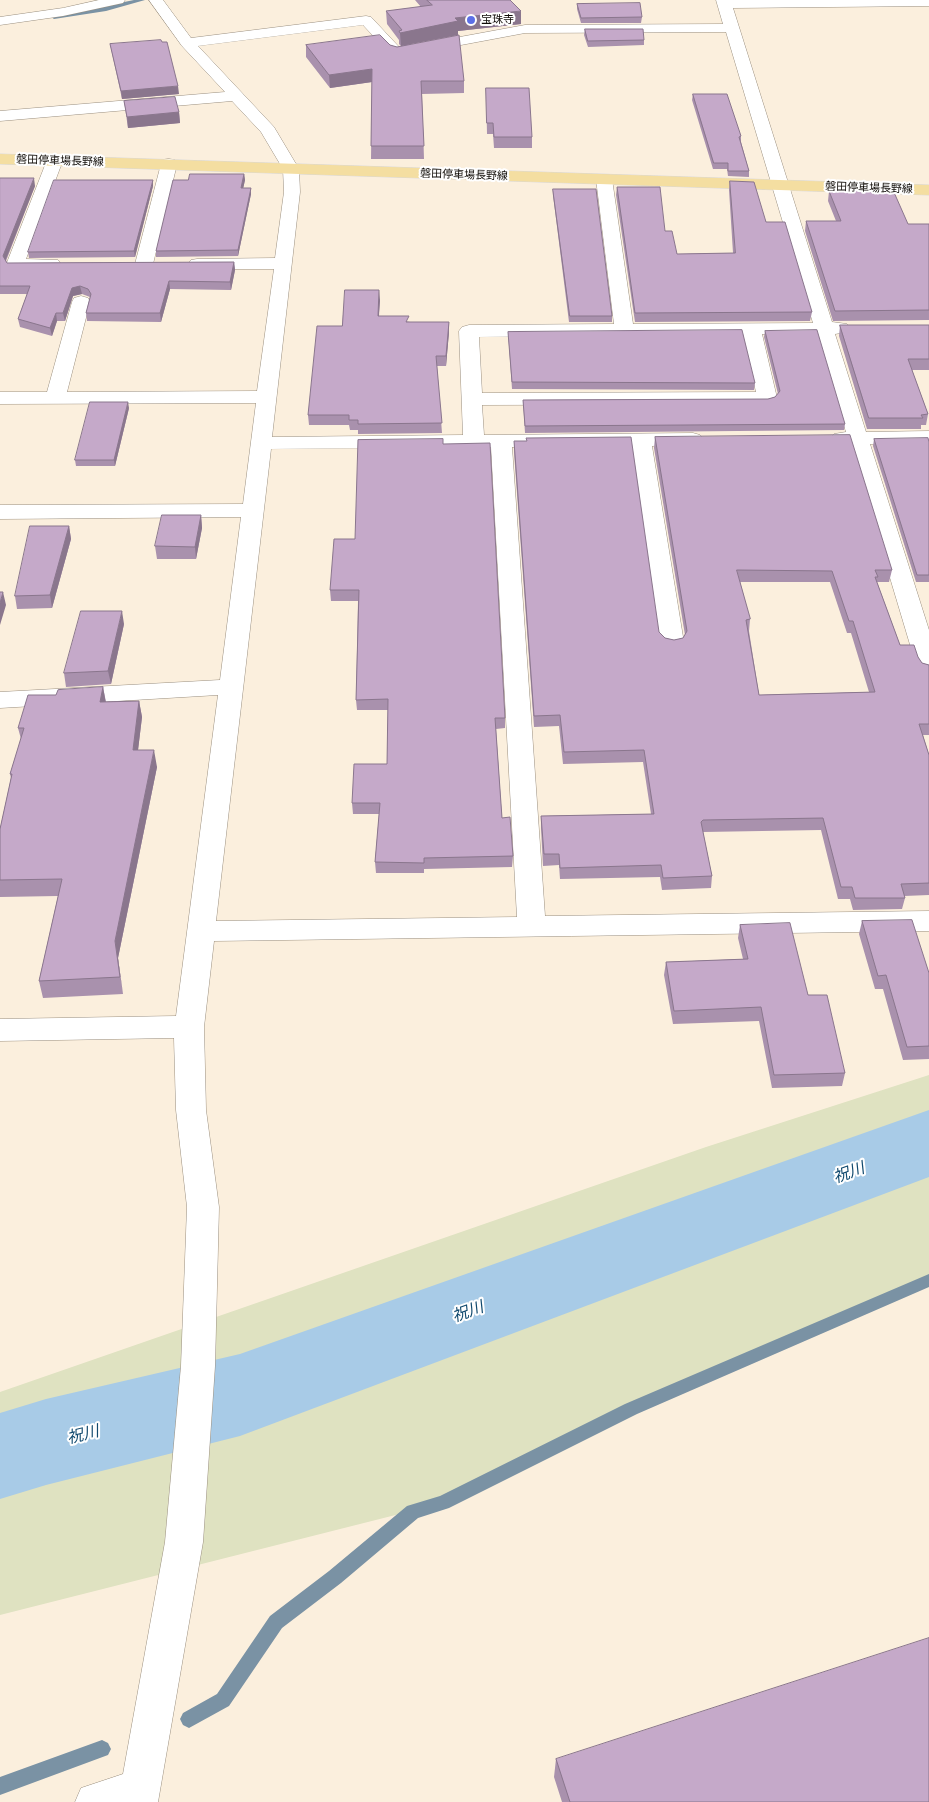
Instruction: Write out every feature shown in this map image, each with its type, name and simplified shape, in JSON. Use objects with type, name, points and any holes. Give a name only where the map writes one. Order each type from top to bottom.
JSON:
[{"type":"main road","name":"磐田停車場長野線","points":[[0,159],[929,190]]},
{"type":"street","points":[[0,21],[63,12],[118,0]]},
{"type":"street","points":[[95,1802],[140,1796],[184,1542],[198,1366],[204,1207],[191,1110],[188,1027],[292,192],[292,169],[268,130],[187,43],[156,0]]},
{"type":"street","points":[[929,2],[723,2],[929,668]]},
{"type":"street","points":[[187,43],[366,20],[397,53],[525,29],[731,28]]},
{"type":"street","points":[[0,116],[236,96]]},
{"type":"street","points":[[55,160],[15,265],[65,264]]},
{"type":"street","points":[[144,264],[169,164]]},
{"type":"street","points":[[604,179],[624,330]]},
{"type":"street","points":[[184,264],[283,263]]},
{"type":"street","points":[[124,264],[164,264]]},
{"type":"street","points":[[55,398],[80,302]]},
{"type":"street","points":[[474,441],[469,331],[862,328]]},
{"type":"street","points":[[472,399],[767,398],[751,329]]},
{"type":"street","points":[[0,398],[267,398]]},
{"type":"street","points":[[818,438],[929,438]]},
{"type":"street","points":[[261,443],[710,439]]},
{"type":"street","points":[[501,440],[532,927]]},
{"type":"street","points":[[642,440],[672,643]]},
{"type":"street","points":[[0,512],[252,510]]},
{"type":"street","points":[[0,700],[230,687]]},
{"type":"street","points":[[200,931],[929,922]]},
{"type":"street","points":[[0,1030],[188,1027]]},
{"type":"green space","points":[[929,1075],[929,1278],[563,1439],[443,1503],[0,1615],[0,1392],[706,1147]]},
{"type":"building","points":[[427,0],[510,0],[521,11],[455,18],[458,21],[400,33],[399,31],[402,30],[386,11],[432,5]]},
{"type":"building","points":[[640,3],[642,17],[581,18],[577,4]]},
{"type":"building","points":[[585,29],[643,29],[644,40],[588,41]]},
{"type":"building","points":[[380,35],[390,45],[397,47],[459,35],[464,81],[421,81],[424,146],[371,146],[372,69],[329,75],[306,45]]},
{"type":"building","points":[[161,40],[162,42],[167,42],[178,86],[121,91],[110,44]]},
{"type":"building","points":[[486,88],[529,88],[532,137],[494,137],[493,123],[487,123]]},
{"type":"building","points":[[693,94],[727,94],[741,136],[739,137],[749,171],[728,171],[728,163],[714,163]]},
{"type":"building","points":[[175,97],[179,112],[127,117],[124,101]]},
{"type":"building","points":[[190,174],[244,174],[241,188],[251,188],[238,250],[156,251],[173,180],[188,180]]},
{"type":"building","points":[[0,178],[34,178],[3,256],[7,263],[234,262],[230,282],[169,281],[160,313],[86,313],[91,294],[88,289],[80,286],[72,288],[63,313],[56,313],[50,328],[18,319],[30,286],[0,286]]},
{"type":"building","points":[[54,180],[153,180],[134,251],[28,252]]},
{"type":"building","points":[[730,181],[754,182],[766,222],[785,222],[812,312],[635,313],[617,187],[660,187],[665,231],[672,231],[677,254],[735,253]]},
{"type":"building","points":[[553,189],[596,189],[612,316],[570,316]]},
{"type":"building","points":[[893,190],[908,224],[929,224],[929,310],[835,311],[806,221],[841,221],[829,191]]},
{"type":"building","points":[[345,290],[379,290],[378,316],[409,316],[406,322],[449,322],[446,356],[436,356],[442,423],[358,424],[358,420],[349,420],[349,415],[308,415],[317,326],[342,326]]},
{"type":"building","points":[[840,325],[929,325],[929,359],[908,359],[928,414],[921,415],[923,418],[869,418]]},
{"type":"building","points":[[742,330],[755,383],[512,382],[508,332]]},
{"type":"building","points":[[817,330],[845,424],[525,426],[523,400],[768,399],[775,397],[780,391],[765,331]]},
{"type":"building","points":[[90,402],[128,402],[114,460],[75,460]]},
{"type":"building","points":[[850,435],[892,570],[875,570],[878,577],[875,577],[900,645],[914,645],[922,663],[929,665],[929,724],[919,724],[929,755],[929,883],[901,884],[905,898],[855,898],[852,887],[841,887],[823,818],[703,820],[701,822],[712,876],[663,878],[661,865],[560,868],[559,854],[544,854],[541,816],[654,814],[644,750],[564,752],[560,715],[534,716],[514,441],[527,441],[526,438],[631,437],[659,632],[665,638],[674,640],[683,638],[687,631],[655,437]],"holes":[[[737,570],[832,571],[849,621],[853,621],[875,692],[759,695],[746,620],[750,619]]]},
{"type":"building","points":[[928,438],[929,575],[917,575],[874,439]]},
{"type":"building","points":[[443,439],[443,444],[490,443],[505,718],[495,718],[502,818],[510,817],[513,856],[424,858],[424,863],[375,862],[380,803],[352,803],[354,764],[387,764],[388,699],[356,700],[359,590],[330,590],[334,539],[355,539],[358,440]]},
{"type":"building","points":[[162,515],[201,515],[195,547],[155,546]]},
{"type":"building","points":[[30,526],[69,526],[50,595],[15,596]]},
{"type":"building","points":[[0,592],[3,592],[0,603]]},
{"type":"building","points":[[81,611],[122,611],[108,671],[64,673]]},
{"type":"building","points":[[103,687],[100,702],[139,701],[133,750],[154,750],[115,941],[120,977],[39,981],[62,879],[0,880],[0,829],[12,774],[10,774],[24,728],[18,728],[28,695],[56,695],[58,690]]},
{"type":"building","points":[[912,920],[929,973],[929,1046],[907,1047],[886,975],[878,976],[862,921]]},
{"type":"building","points":[[790,923],[808,995],[827,995],[845,1073],[774,1075],[761,1007],[674,1011],[666,962],[748,959],[740,925]]},
{"type":"building","points":[[929,1638],[929,1802],[570,1802],[556,1759]]},
{"type":"waterway","points":[[54,17],[106,9],[142,0]]},
{"type":"waterway","name":"祝川","points":[[0,1456],[46,1442],[240,1395],[929,1143]]},
{"type":"waterway","points":[[189,1719],[223,1700],[276,1622],[335,1577],[413,1512],[443,1503],[631,1409],[929,1280]]},
{"type":"waterway","points":[[0,1786],[102,1749]]},
{"type":"place","name":"宝珠寺","points":[[471,20]]}]
